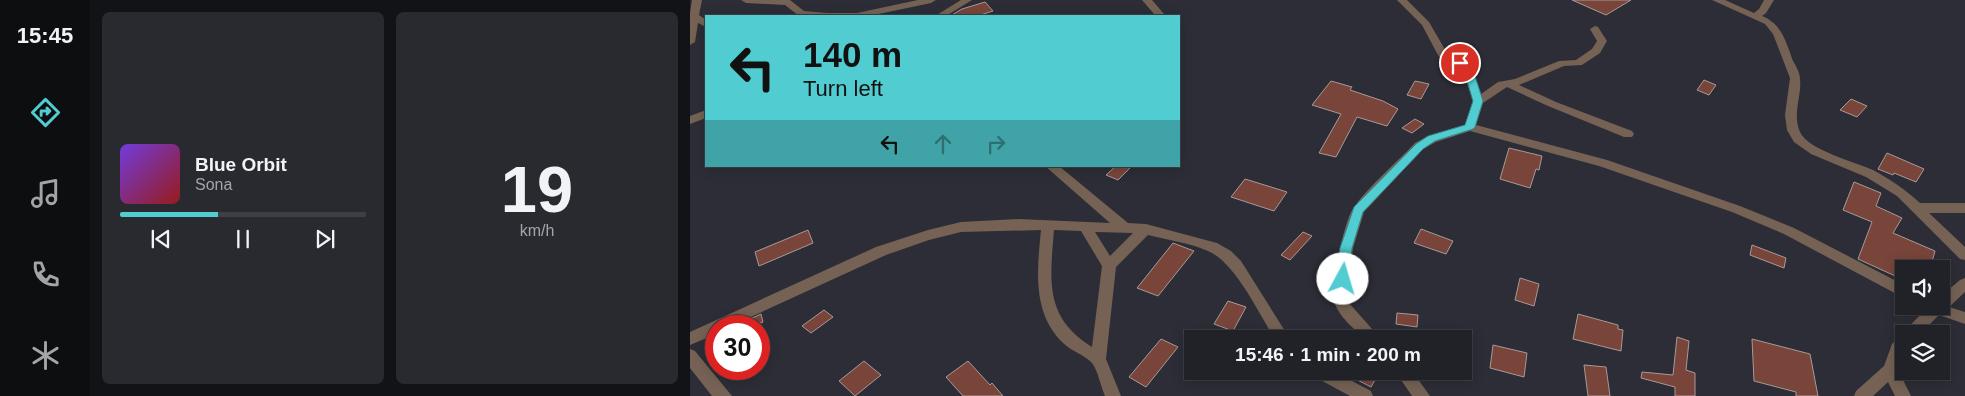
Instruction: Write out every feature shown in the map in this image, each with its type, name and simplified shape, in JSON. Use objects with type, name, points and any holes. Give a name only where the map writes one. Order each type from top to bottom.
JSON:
[{"type":"street","points":[[690,42],[696,0]]},
{"type":"street","points":[[746,0],[787,2],[801,14],[814,15]]},
{"type":"street","points":[[862,15],[931,0]]},
{"type":"street","points":[[942,15],[967,0]]},
{"type":"street","points":[[1147,0],[1158,15]]},
{"type":"street","points":[[1402,0],[1426,24],[1443,55],[1460,63],[1468,70],[1478,101],[1470,127]]},
{"type":"street","points":[[1716,0],[1768,22],[1778,33],[1795,78],[1791,115],[1793,130],[1798,139],[1815,152],[1870,174],[1890,185],[1965,254]]},
{"type":"street","points":[[1755,16],[1763,11],[1769,0]]},
{"type":"street","points":[[693,16],[705,23]]},
{"type":"street","points":[[1478,101],[1498,86],[1537,75],[1562,63],[1578,63],[1590,56],[1596,51],[1602,41],[1595,29]]},
{"type":"street","points":[[1508,83],[1545,102],[1628,134]]},
{"type":"street","points":[[690,120],[705,114]]},
{"type":"street","points":[[1365,330],[1346,311],[1342,303],[1341,294],[1346,248],[1358,210],[1419,146],[1432,139],[1470,127],[1603,163],[1736,209],[1789,231],[1895,287]]},
{"type":"street","points":[[1052,167],[1124,227]]},
{"type":"street","points":[[1917,208],[1965,208]]},
{"type":"street","points":[[741,315],[880,252],[928,235],[961,227],[990,224],[1124,227],[1146,229],[1212,247],[1226,255],[1236,264],[1277,330]]},
{"type":"street","points":[[1048,225],[1044,280],[1046,295],[1056,324],[1068,339],[1098,359]]},
{"type":"street","points":[[1084,226],[1109,265]]},
{"type":"street","points":[[1112,396],[1098,359],[1109,265],[1146,229]]},
{"type":"street","points":[[1950,296],[1965,284]]},
{"type":"street","points":[[1950,312],[1965,318]]},
{"type":"street","points":[[1919,325],[1928,315]]},
{"type":"street","points":[[690,339],[705,332]]},
{"type":"street","points":[[690,356],[719,395]]},
{"type":"street","points":[[1862,396],[1890,370],[1895,358]]},
{"type":"street","points":[[1890,370],[1903,396]]},
{"type":"street","points":[[1335,380],[1365,396]]},
{"type":"street","points":[[1410,380],[1422,396]]},
{"type":"building","points":[[1572,0],[1631,0],[1606,15]]},
{"type":"building","points":[[985,2],[993,11],[980,15],[952,15],[962,9]]},
{"type":"building","points":[[1704,80],[1716,85],[1709,95],[1697,90]]},
{"type":"building","points":[[1331,81],[1352,87],[1350,90],[1383,101],[1398,109],[1387,126],[1357,117],[1336,157],[1319,153],[1341,114],[1312,105]]},
{"type":"building","points":[[1415,81],[1429,84],[1421,99],[1407,95]]},
{"type":"building","points":[[1851,99],[1867,106],[1857,117],[1840,110]]},
{"type":"building","points":[[1415,119],[1424,124],[1412,133],[1402,128]]},
{"type":"building","points":[[1509,148],[1542,156],[1539,170],[1536,169],[1530,188],[1500,179]]},
{"type":"building","points":[[1887,153],[1924,169],[1916,182],[1878,169]]},
{"type":"building","points":[[1115,167],[1131,167],[1118,180],[1106,175]]},
{"type":"building","points":[[1245,179],[1287,192],[1274,211],[1231,197]]},
{"type":"building","points":[[1854,182],[1881,193],[1876,206],[1902,218],[1893,233],[1935,251],[1932,260],[1895,260],[1895,276],[1858,259],[1872,222],[1843,210]]},
{"type":"building","points":[[1421,229],[1453,241],[1446,254],[1414,243]]},
{"type":"building","points":[[808,230],[813,243],[759,266],[755,252]]},
{"type":"building","points":[[1303,232],[1312,236],[1290,260],[1281,255]]},
{"type":"building","points":[[1173,243],[1194,251],[1158,296],[1137,288]]},
{"type":"building","points":[[1752,245],[1786,258],[1784,268],[1750,255]]},
{"type":"building","points":[[1520,278],[1539,284],[1534,306],[1515,300]]},
{"type":"building","points":[[1228,301],[1246,307],[1234,330],[1214,324]]},
{"type":"building","points":[[824,310],[833,317],[811,333],[802,326]]},
{"type":"building","points":[[1397,313],[1418,315],[1417,327],[1396,324]]},
{"type":"building","points":[[1578,314],[1618,325],[1618,329],[1623,330],[1621,351],[1573,339]]},
{"type":"building","points":[[1677,337],[1689,341],[1686,370],[1695,373],[1695,396],[1675,396],[1675,387],[1641,378],[1642,372],[1673,375]]},
{"type":"building","points":[[1161,339],[1178,347],[1146,387],[1129,377]]},
{"type":"building","points":[[1752,339],[1810,354],[1818,396],[1796,396],[1796,392],[1754,381]]},
{"type":"building","points":[[1493,345],[1527,353],[1524,377],[1490,368]]},
{"type":"building","points":[[864,361],[881,375],[855,396],[839,381]]},
{"type":"building","points":[[968,361],[1003,396],[963,396],[946,377]]},
{"type":"building","points":[[1584,365],[1606,367],[1610,396],[1588,396]]},
{"type":"building","points":[[1357,380],[1375,380],[1371,387]]},
{"type":"route","points":[[1343,279],[1346,248],[1358,210],[1419,146],[1432,139],[1470,127],[1478,101],[1477,92],[1468,70],[1460,63]]}]
